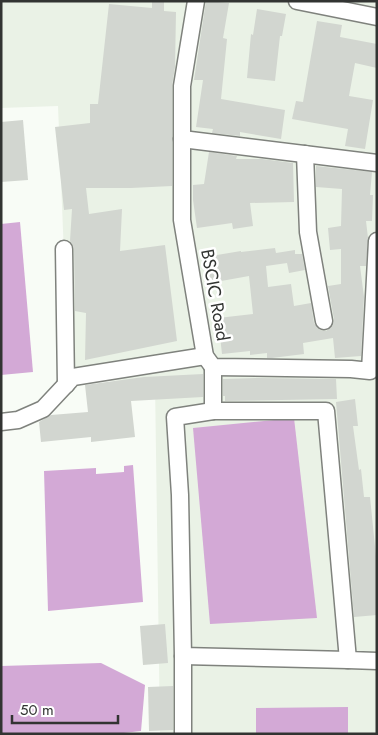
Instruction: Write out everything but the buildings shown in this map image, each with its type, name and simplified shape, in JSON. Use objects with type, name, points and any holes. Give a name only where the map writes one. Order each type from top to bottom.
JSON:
[{"type":"street","name":"BSCIC Road","points":[[196,1],[182,86],[182,220],[209,362],[350,369],[370,372],[377,241]]},
{"type":"street","points":[[297,1],[377,17]]},
{"type":"street","points":[[182,138],[377,163]]},
{"type":"street","points":[[305,154],[308,232],[324,322]]},
{"type":"street","points":[[64,249],[66,385]]},
{"type":"street","points":[[1,422],[18,420],[43,410],[73,377],[209,362],[213,411]]},
{"type":"street","points":[[184,734],[180,495],[175,417],[213,411],[326,411],[348,660]]},
{"type":"street","points":[[183,656],[377,661]]},
{"type":"shaded area","points":[[1,1],[377,1],[377,734],[160,734],[155,382],[69,379],[58,106],[1,108]]},
{"type":"shaded area","points":[[20,222],[33,372],[1,375],[1,224]]},
{"type":"shaded area","points":[[294,418],[317,618],[210,624],[193,428]]},
{"type":"shaded area","points":[[133,465],[143,602],[48,611],[44,471],[96,468],[96,474],[124,472],[124,466]]},
{"type":"shaded area","points":[[101,663],[145,685],[141,731],[115,734],[1,734],[1,666]]},
{"type":"shaded area","points":[[348,707],[348,734],[256,734],[256,708]]}]
